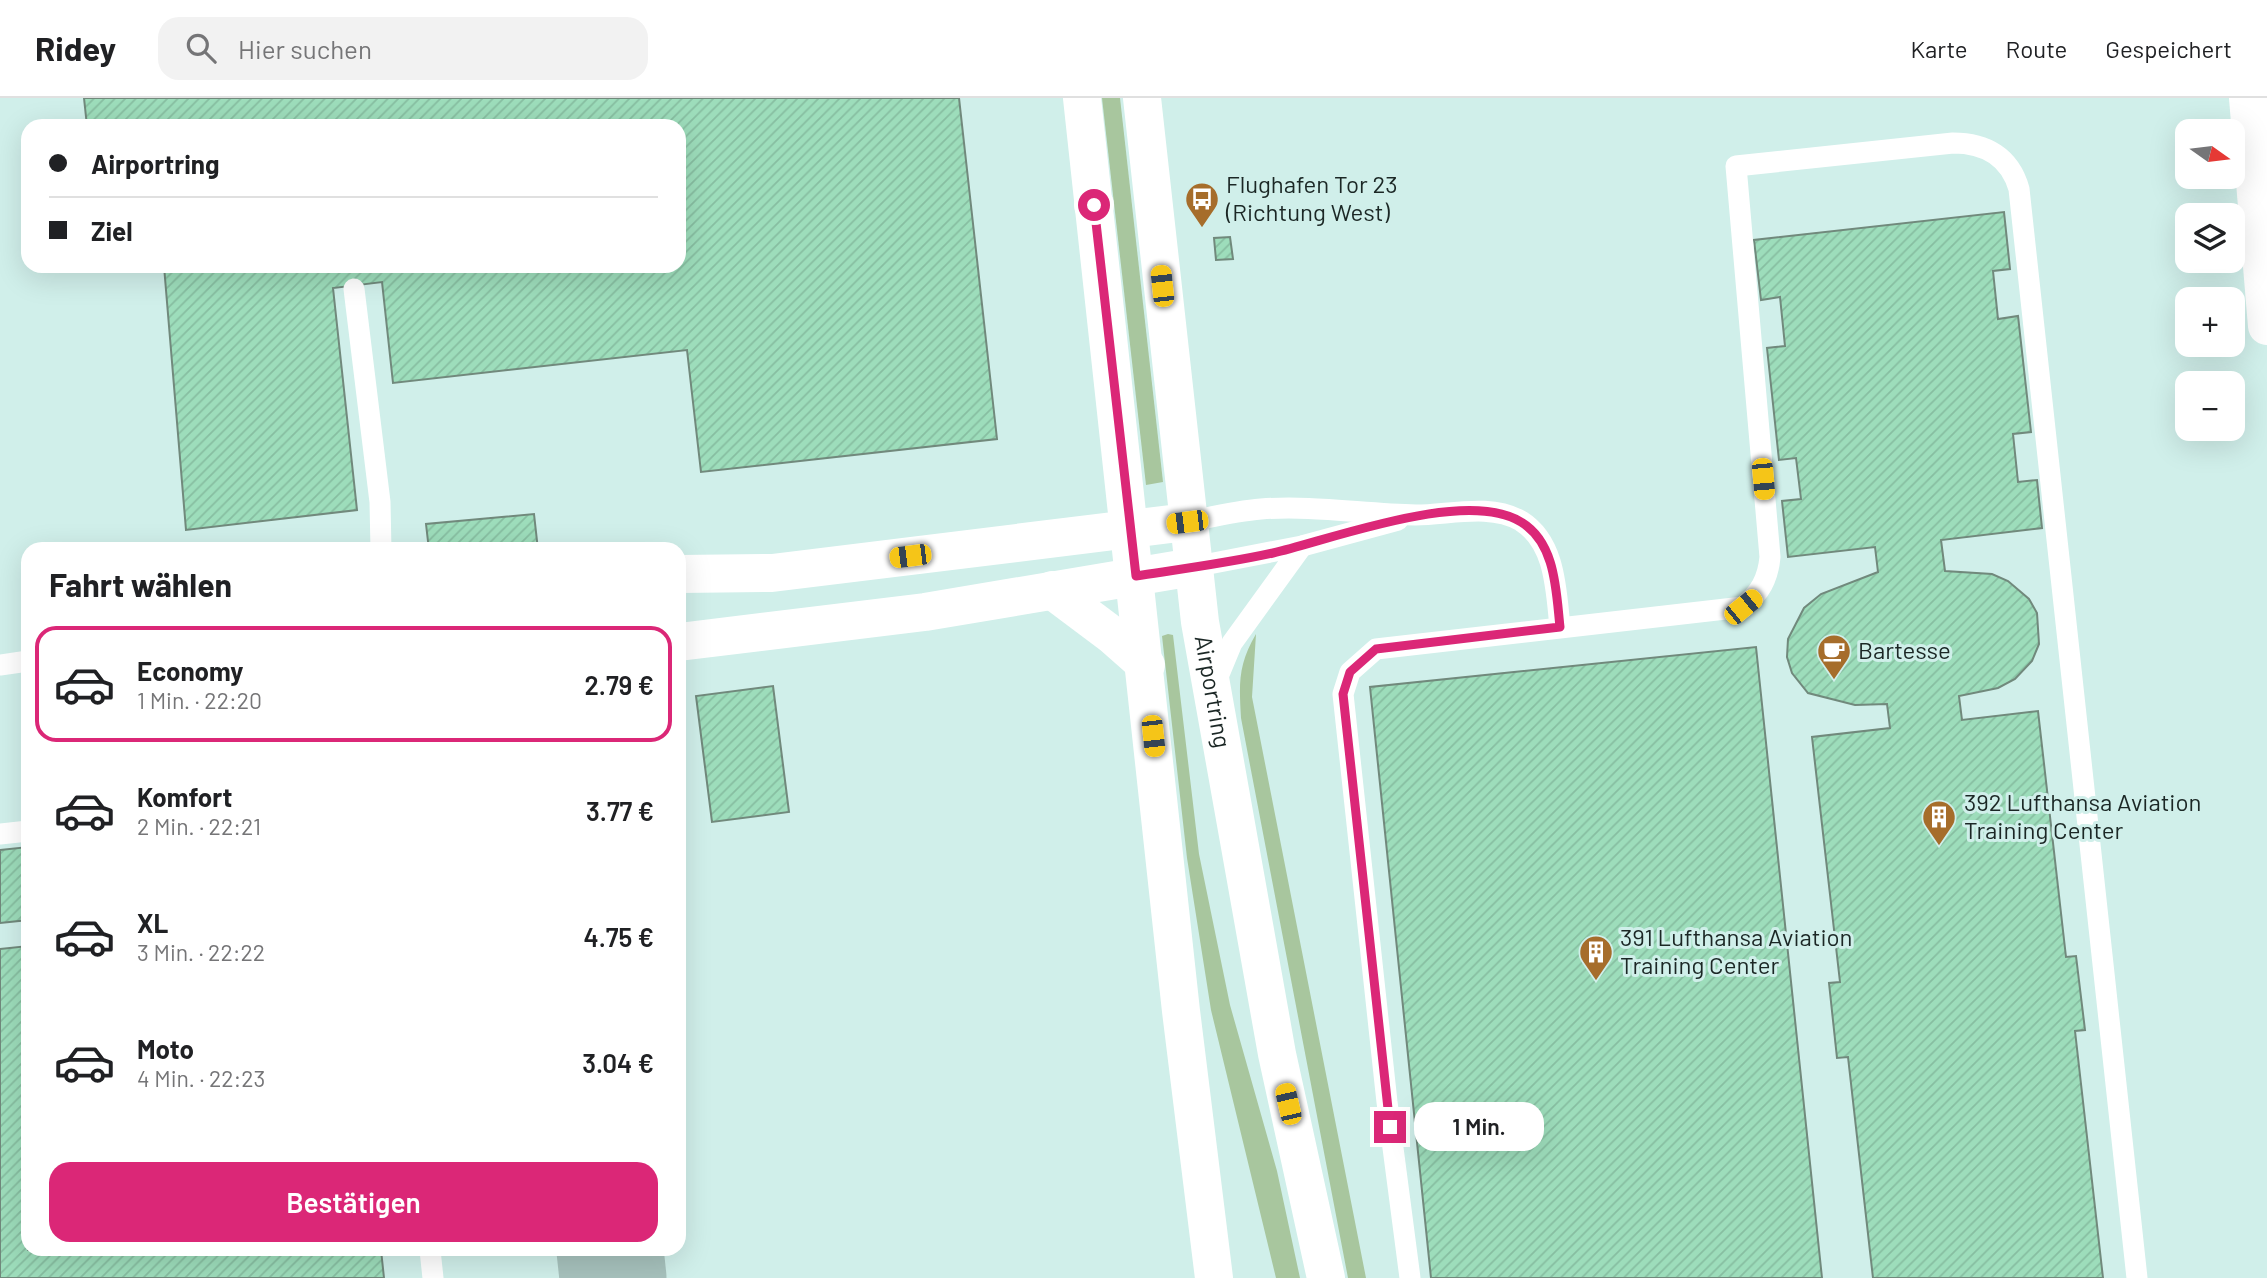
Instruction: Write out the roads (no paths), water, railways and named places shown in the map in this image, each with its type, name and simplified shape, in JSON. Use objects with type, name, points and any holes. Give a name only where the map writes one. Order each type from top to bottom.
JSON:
[{"type":"main road","points":[[1082,98],[1146,665],[1181,1011],[1214,1278]]},
{"type":"main road","name":"Airportring","points":[[1142,98],[1187,522],[1211,692],[1277,1054],[1326,1278]]},
{"type":"main road","points":[[2248,98],[2267,327]]},
{"type":"main road","points":[[686,574],[772,573],[1187,522]]},
{"type":"main road","points":[[686,641],[925,612],[1193,568]]},
{"type":"main road","points":[[1052,590],[1146,665]]},
{"type":"lane","points":[[1410,1278],[1387,1102],[1343,694],[1350,672],[1376,649],[1743,607],[1757,596],[1768,575],[1770,557],[1736,166],[1953,142],[1969,143],[2005,159],[2015,173],[2019,189],[2137,1278]]},
{"type":"lane","points":[[354,289],[380,502],[381,542]]},
{"type":"lane","points":[[1187,522],[1263,509],[1417,515],[1481,511],[1521,521],[1542,542],[1550,561],[1560,627]]},
{"type":"lane","points":[[1193,568],[1302,546],[1417,515]]},
{"type":"lane","points":[[1211,692],[1232,643],[1302,546]]},
{"type":"lane","points":[[0,665],[21,662]]},
{"type":"lane","points":[[0,834],[21,832]]},
{"type":"lane","points":[[431,1256],[433,1278]]},
{"type":"place","name":"Flughafen Tor 23 (Richtung West)","points":[[1202,229]]},
{"type":"place","name":"Bartesse","points":[[1834,681]]},
{"type":"place","name":"392 Lufthansa Aviation Training Center","points":[[1939,847]]},
{"type":"place","name":"391 Lufthansa Aviation Training Center","points":[[1596,982]]}]
